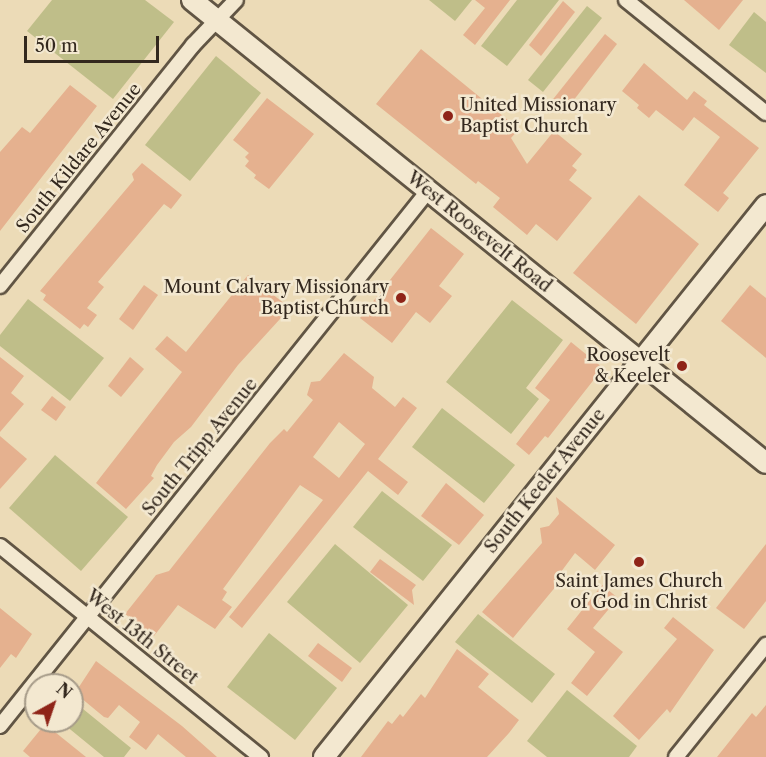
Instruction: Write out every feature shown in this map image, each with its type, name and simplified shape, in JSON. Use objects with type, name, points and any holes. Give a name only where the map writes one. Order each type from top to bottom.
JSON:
[{"type":"main road","name":"West Roosevelt Road","points":[[192,0],[766,463]]},
{"type":"main road","name":"South Keeler Avenue","points":[[324,757],[766,205]]},
{"type":"street","name":"South Kildare Avenue","points":[[0,286],[217,20],[236,0]]},
{"type":"street","points":[[626,0],[766,113]]},
{"type":"street","name":"South Tripp Avenue","points":[[0,726],[428,190]]},
{"type":"street","name":"West 13th Street","points":[[0,546],[261,757]]},
{"type":"street","points":[[676,757],[766,645]]},
{"type":"shaded area","points":[[52,0],[145,0],[174,22],[113,99],[27,31]]},
{"type":"shaded area","points":[[429,0],[472,0],[455,21]]},
{"type":"shaded area","points":[[517,0],[559,0],[507,66],[481,46]]},
{"type":"shaded area","points":[[587,6],[602,18],[543,92],[528,80]]},
{"type":"shaded area","points":[[754,12],[766,22],[766,73],[729,45]]},
{"type":"shaded area","points":[[216,56],[261,93],[190,181],[145,145]]},
{"type":"shaded area","points":[[28,299],[104,358],[70,401],[0,346],[0,335]]},
{"type":"shaded area","points":[[512,300],[563,340],[526,388],[539,399],[511,434],[446,382]]},
{"type":"shaded area","points":[[442,408],[515,465],[484,503],[412,447]]},
{"type":"shaded area","points":[[55,455],[128,517],[81,571],[9,508]]},
{"type":"shaded area","points":[[382,491],[452,545],[423,581],[353,527]]},
{"type":"shaded area","points":[[335,544],[408,605],[360,663],[287,602]]},
{"type":"shaded area","points":[[478,614],[555,674],[532,703],[455,642]]},
{"type":"shaded area","points":[[269,633],[337,688],[295,740],[227,687]]},
{"type":"shaded area","points":[[567,690],[637,746],[629,757],[547,757],[527,741]]},
{"type":"shaded area","points":[[84,710],[131,748],[124,757],[104,757],[75,733],[84,733]]},
{"type":"building","points":[[475,0],[510,0],[475,45],[463,35],[485,8]]},
{"type":"building","points":[[684,0],[743,0],[719,30]]},
{"type":"building","points":[[563,1],[575,12],[541,56],[529,45]]},
{"type":"building","points":[[605,34],[617,44],[563,114],[550,103]]},
{"type":"building","name":"United Missionary Baptist Church","points":[[421,49],[519,129],[511,138],[527,164],[554,131],[582,154],[572,166],[577,170],[569,180],[592,198],[557,241],[536,224],[527,235],[493,207],[500,198],[478,181],[476,184],[376,104]]},
{"type":"building","points":[[644,63],[687,100],[694,91],[707,101],[704,105],[759,148],[723,193],[729,198],[718,212],[684,185],[720,137],[694,117],[683,131],[656,110],[649,118],[637,108],[639,105],[622,91]]},
{"type":"building","points":[[70,85],[97,106],[0,231],[0,152],[22,127],[30,133]]},
{"type":"building","points":[[267,98],[314,134],[269,189],[254,178],[256,175],[245,166],[249,161],[245,157],[249,153],[233,140]]},
{"type":"building","points":[[142,163],[182,195],[171,209],[164,204],[98,282],[104,287],[87,308],[97,315],[88,327],[84,324],[80,329],[43,300],[46,295],[40,291],[134,180],[132,174]]},
{"type":"building","points":[[639,195],[699,244],[636,324],[573,273]]},
{"type":"building","points":[[431,228],[464,254],[439,286],[452,296],[430,323],[416,312],[392,343],[360,318]]},
{"type":"building","points":[[248,275],[290,308],[238,365],[191,427],[174,442],[157,465],[151,476],[154,478],[126,509],[96,483],[182,372],[155,349],[167,336],[186,352]]},
{"type":"building","points":[[144,285],[158,295],[133,330],[119,319]]},
{"type":"building","points":[[750,285],[766,298],[766,358],[721,321]]},
{"type":"building","points":[[571,342],[603,368],[548,438],[545,436],[529,455],[516,444],[550,400],[535,388]]},
{"type":"building","points":[[344,353],[374,377],[372,388],[395,407],[403,397],[417,408],[378,459],[408,482],[398,495],[368,471],[242,628],[229,617],[323,500],[300,485],[223,589],[227,592],[222,600],[232,607],[215,629],[178,605],[154,636],[125,614],[156,575],[169,571],[270,443],[284,429],[287,432],[313,400],[307,395],[311,382],[320,381]],"holes":[[[339,422],[365,444],[339,478],[313,457]]]},
{"type":"building","points":[[0,357],[24,376],[11,393],[24,404],[0,432]]},
{"type":"building","points":[[130,357],[144,369],[121,397],[108,386]]},
{"type":"building","points":[[52,396],[66,407],[56,421],[41,410]]},
{"type":"building","points":[[0,436],[27,459],[0,489]]},
{"type":"building","points":[[446,483],[484,515],[459,545],[421,516]]},
{"type":"building","points":[[556,497],[615,545],[595,570],[575,553],[558,576],[562,579],[513,638],[482,612],[542,543],[540,528],[549,526],[559,514]]},
{"type":"building","points":[[766,544],[766,601],[744,629],[716,608]]},
{"type":"building","points":[[380,559],[416,585],[412,590],[414,605],[370,572]]},
{"type":"building","points":[[602,585],[618,598],[593,628],[623,652],[587,696],[571,683],[595,652],[567,629]]},
{"type":"building","points":[[0,608],[32,634],[16,658],[11,654],[0,668]]},
{"type":"building","points":[[673,617],[714,650],[670,713],[667,709],[639,740],[613,716],[677,639],[664,628]]},
{"type":"building","points":[[318,643],[352,668],[342,682],[308,656]]},
{"type":"building","points":[[457,649],[489,674],[478,687],[519,720],[509,733],[487,757],[361,757],[388,721],[392,724],[400,714],[403,717],[421,694],[425,698]]},
{"type":"building","points":[[96,661],[182,726],[217,757],[186,757],[158,734],[146,750],[129,737],[140,722],[119,705],[108,718],[84,700],[84,679]]},
{"type":"building","points":[[766,705],[766,757],[717,757],[752,713],[756,717]]},
{"type":"building","points":[[38,733],[56,733],[86,757],[30,757],[23,751]]},
{"type":"place","name":"United Missionary Baptist Church","points":[[448,116]]},
{"type":"place","name":"Mount Calvary Missionary Baptist Church","points":[[401,298]]},
{"type":"place","name":"Roosevelt & Keeler","points":[[682,366]]},
{"type":"place","name":"Saint James Church of God in Christ","points":[[639,562]]}]
